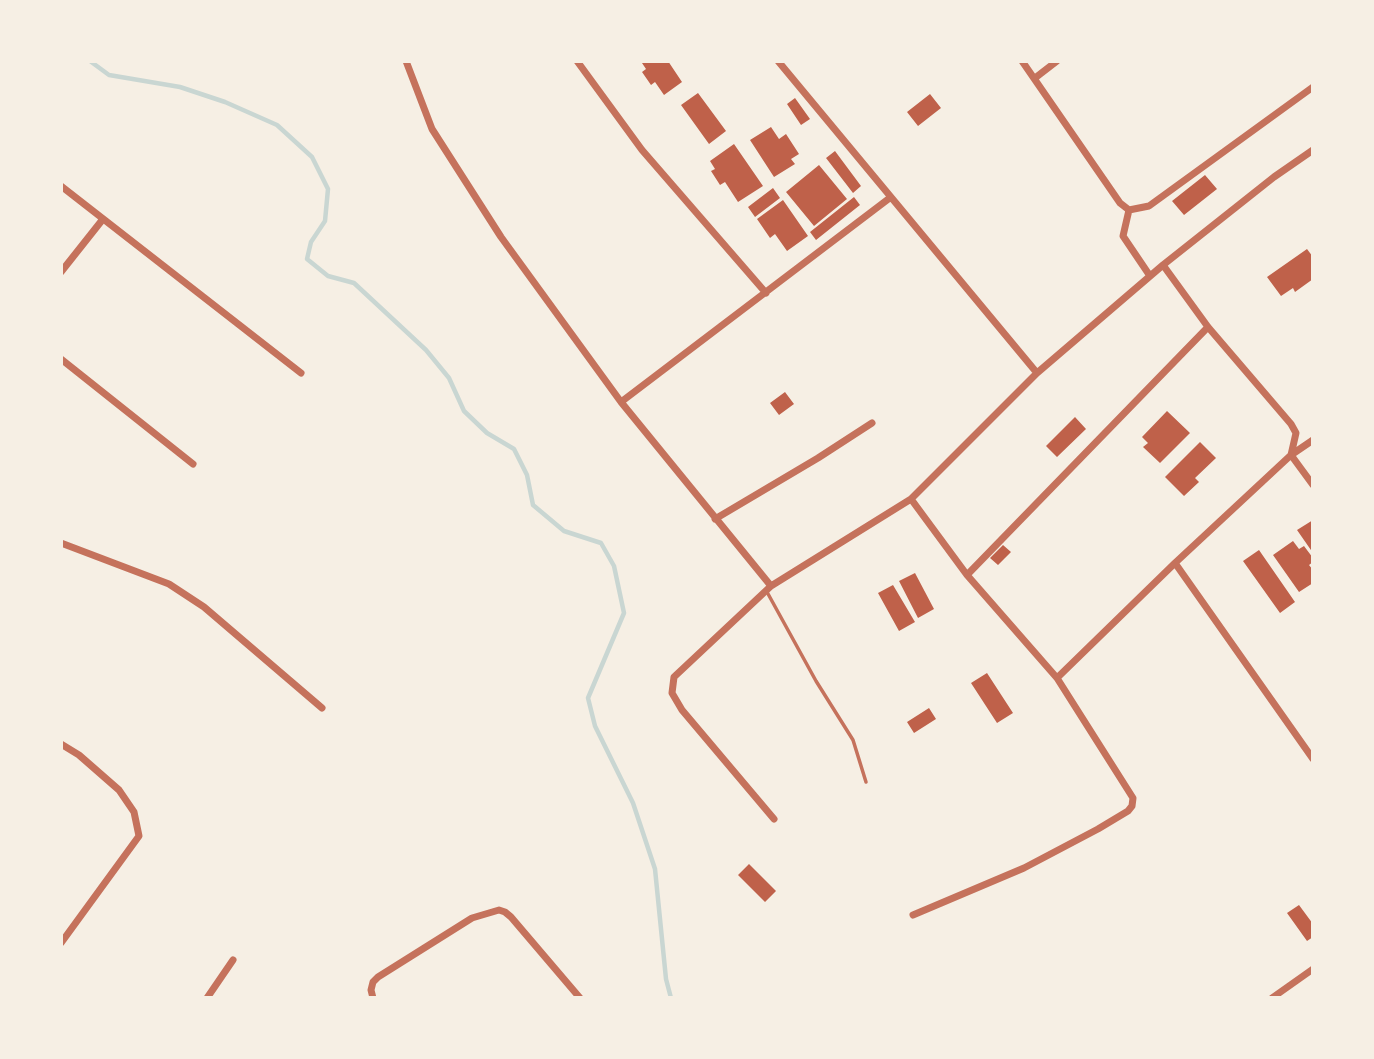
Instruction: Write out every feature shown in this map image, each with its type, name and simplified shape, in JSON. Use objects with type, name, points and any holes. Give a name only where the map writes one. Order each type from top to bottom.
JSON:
[{"type":"street","points":[[406,61],[432,129],[501,237],[621,402],[768,588]]},
{"type":"street","points":[[577,61],[642,150],[766,293]]},
{"type":"street","points":[[778,61],[1037,373]]},
{"type":"street","points":[[1022,61],[1120,203],[1129,210],[1149,206],[1313,87]]},
{"type":"street","points":[[1035,78],[1057,61]]},
{"type":"street","points":[[774,819],[682,710],[672,693],[674,677],[768,588],[911,499],[1037,373],[1163,265],[1274,177],[1313,150]]},
{"type":"street","points":[[61,186],[300,373]]},
{"type":"street","points":[[621,402],[891,197]]},
{"type":"street","points":[[1129,210],[1123,236],[1150,276]]},
{"type":"street","points":[[61,272],[103,219]]},
{"type":"street","points":[[1163,265],[1208,327],[1291,424],[1296,433],[1291,455],[1313,485]]},
{"type":"street","points":[[967,575],[1208,327]]},
{"type":"street","points":[[61,359],[193,464]]},
{"type":"street","points":[[716,519],[872,423]]},
{"type":"street","points":[[1057,678],[1291,455],[1313,440]]},
{"type":"street","points":[[911,499],[967,575],[1057,678],[1133,798],[1128,811],[1098,829],[1024,868],[913,915]]},
{"type":"street","points":[[61,543],[169,584],[204,607],[321,708]]},
{"type":"street","points":[[1175,563],[1313,759]]},
{"type":"street","points":[[61,744],[79,755],[119,790],[134,812],[139,836],[61,943]]},
{"type":"street","points":[[373,998],[371,990],[378,977],[472,918],[499,910],[511,917],[580,998]]},
{"type":"street","points":[[207,998],[233,960]]},
{"type":"street","points":[[1272,998],[1313,969]]},
{"type":"lane","points":[[768,588],[816,681],[853,740],[866,782]]},
{"type":"building","points":[[668,61],[682,82],[664,95],[655,82],[651,85],[642,72],[646,69],[642,63]]},
{"type":"building","points":[[698,93],[726,131],[709,144],[681,105]]},
{"type":"building","points":[[930,94],[941,108],[918,126],[907,112]]},
{"type":"building","points":[[795,98],[810,119],[801,125],[787,104]]},
{"type":"building","points":[[771,127],[779,139],[786,134],[799,154],[791,159],[795,164],[774,177],[750,140]]},
{"type":"building","points":[[734,144],[763,186],[738,202],[725,182],[720,185],[711,171],[715,169],[710,161]]},
{"type":"building","points":[[835,151],[861,186],[853,193],[826,158]]},
{"type":"building","points":[[819,165],[847,199],[814,226],[786,192]]},
{"type":"building","points":[[1205,175],[1217,189],[1184,215],[1172,201]]},
{"type":"building","points":[[773,188],[780,198],[755,217],[748,207]]},
{"type":"building","points":[[854,197],[860,205],[816,240],[810,232]]},
{"type":"building","points":[[783,200],[808,236],[787,251],[775,234],[770,238],[757,219]]},
{"type":"building","points":[[1307,249],[1313,257],[1313,279],[1295,292],[1293,288],[1281,296],[1267,277]]},
{"type":"building","points":[[785,392],[794,404],[779,415],[770,403]]},
{"type":"building","points":[[1167,411],[1190,433],[1160,463],[1143,447],[1148,443],[1142,437]]},
{"type":"building","points":[[1075,417],[1086,429],[1057,457],[1046,446]]},
{"type":"building","points":[[1200,442],[1216,458],[1195,478],[1199,482],[1184,496],[1165,477]]},
{"type":"building","points":[[1313,520],[1313,553],[1297,530]]},
{"type":"building","points":[[1293,541],[1299,549],[1304,546],[1313,558],[1309,565],[1313,570],[1313,583],[1299,592],[1273,555]]},
{"type":"building","points":[[1003,545],[1011,552],[998,565],[990,558]]},
{"type":"building","points":[[1259,550],[1295,602],[1280,613],[1243,561]]},
{"type":"building","points":[[915,573],[934,609],[918,618],[899,581]]},
{"type":"building","points":[[893,585],[915,622],[899,631],[878,593]]},
{"type":"building","points":[[987,673],[1013,713],[997,723],[971,683]]},
{"type":"building","points":[[929,708],[936,719],[914,733],[907,722]]},
{"type":"building","points":[[749,864],[776,891],[765,902],[738,875]]},
{"type":"building","points":[[1299,905],[1313,924],[1313,937],[1307,941],[1287,913]]},
{"type":"waterway","points":[[90,61],[109,75],[180,87],[225,102],[277,125],[312,157],[328,189],[325,221],[311,242],[307,259],[328,276],[354,283],[426,350],[449,378],[464,411],[487,433],[514,449],[527,475],[533,505],[564,531],[601,543],[614,566],[624,613],[588,698],[595,726],[633,803],[655,869],[666,979],[671,998]]}]
